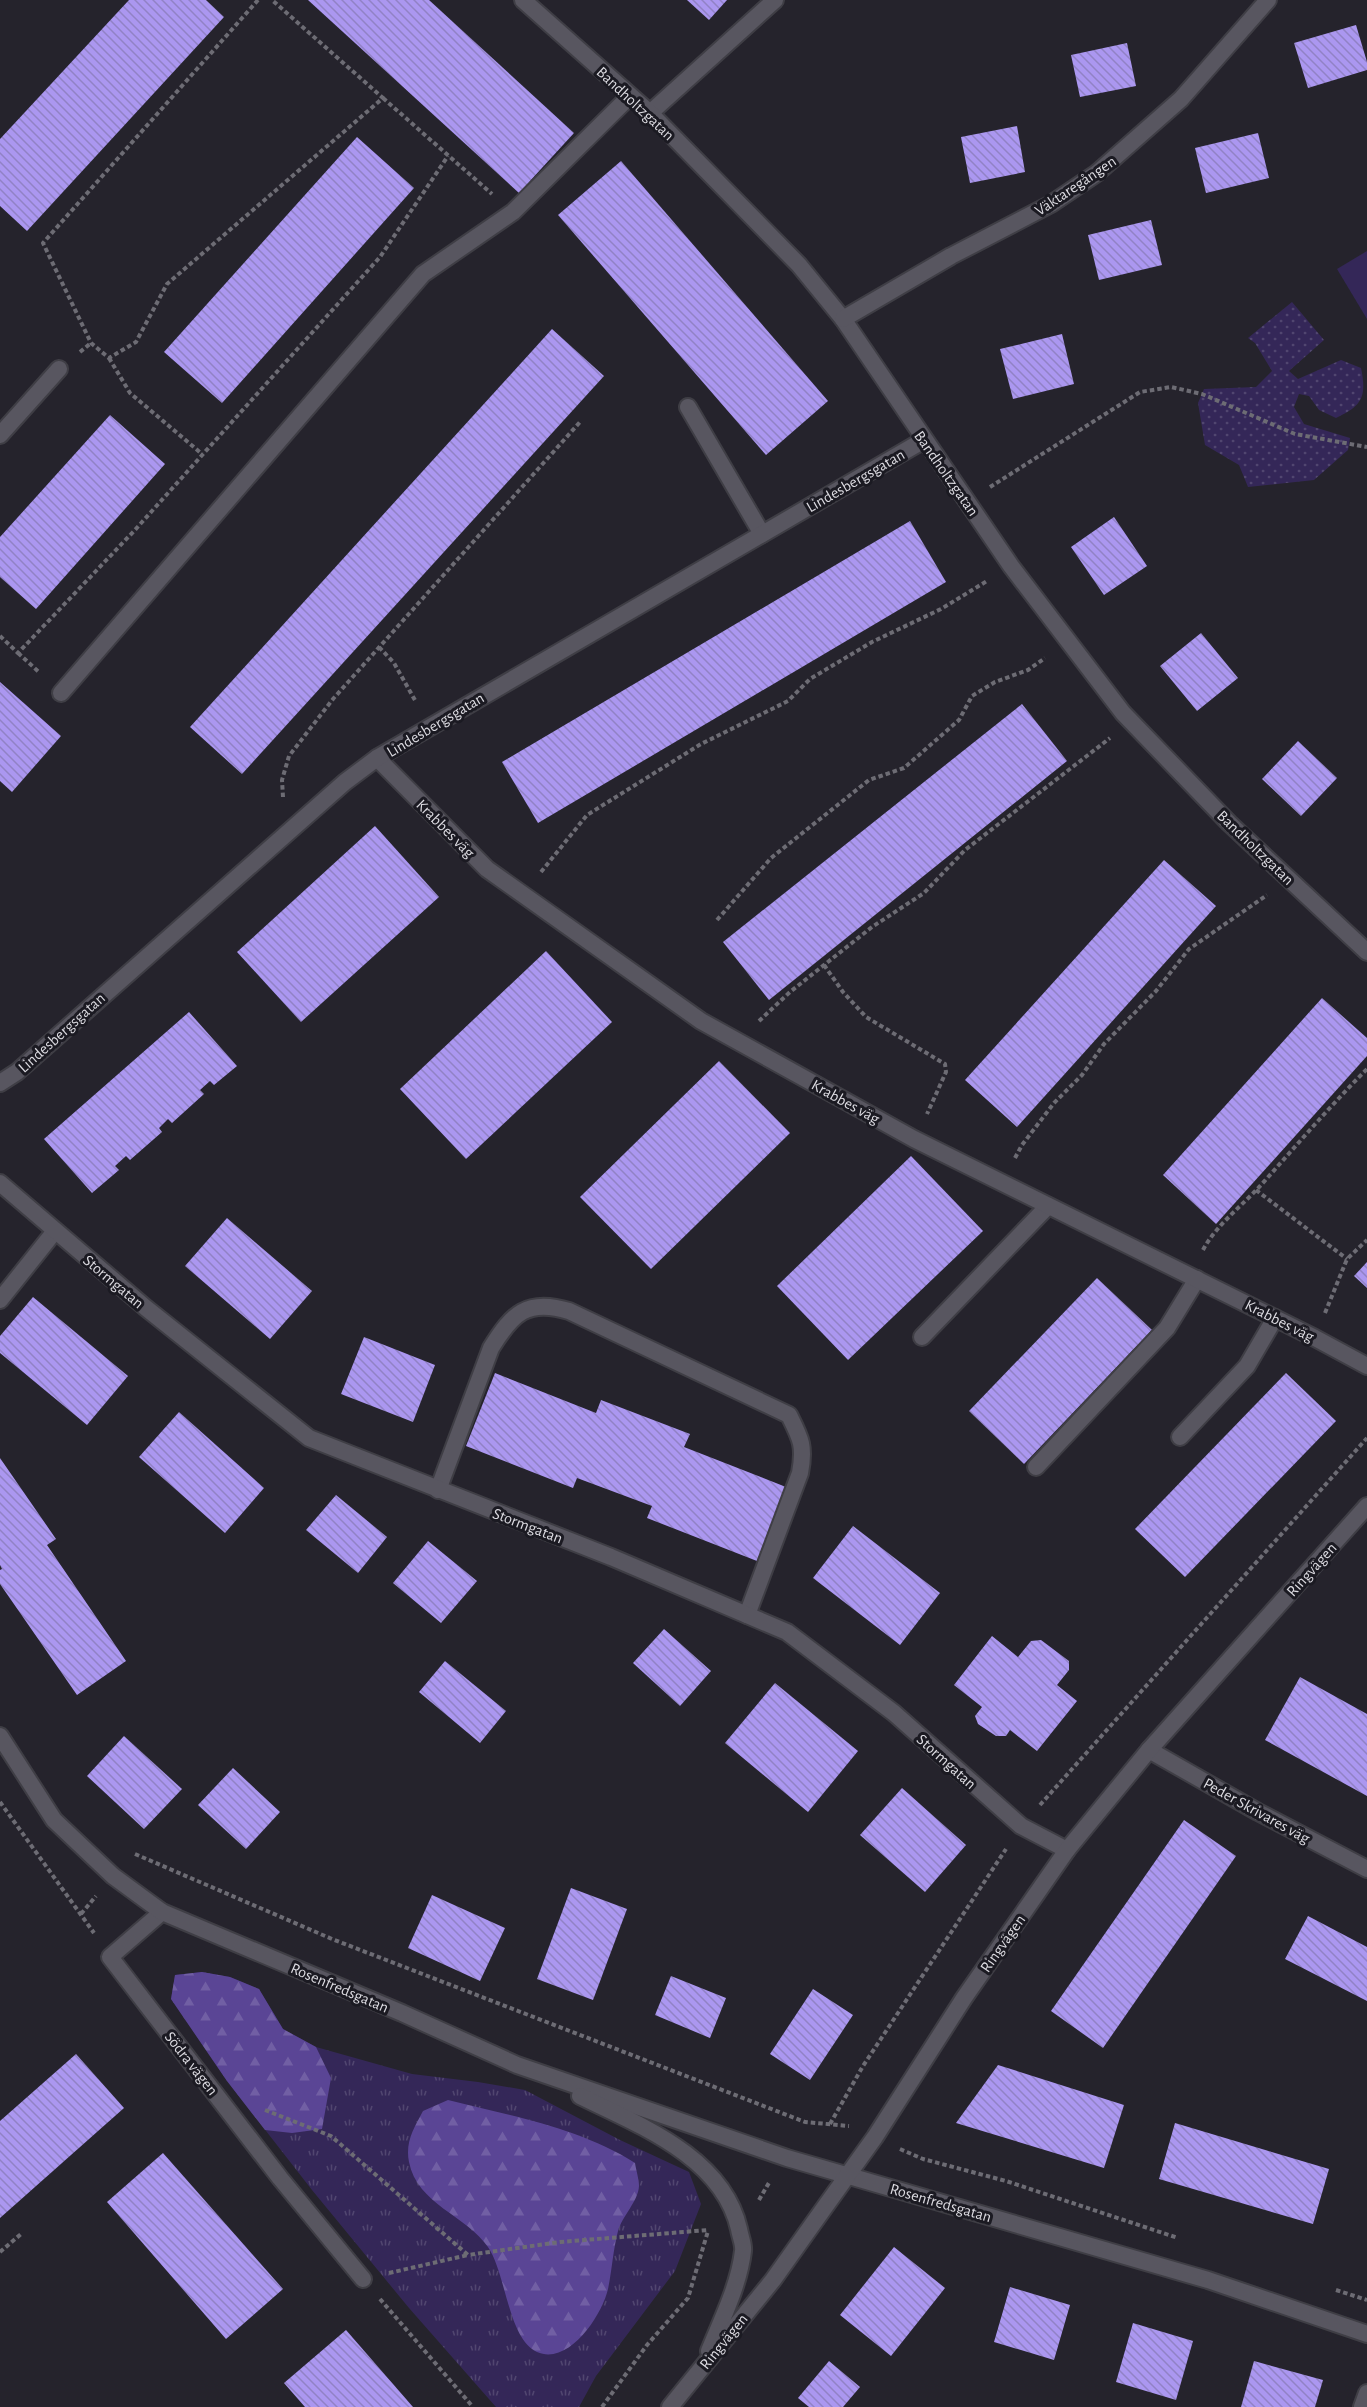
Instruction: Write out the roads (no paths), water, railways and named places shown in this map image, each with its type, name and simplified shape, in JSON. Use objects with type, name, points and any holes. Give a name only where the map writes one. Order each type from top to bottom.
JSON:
[{"type":"street","name":"Bandholtzgatan","points":[[523,0],[650,113],[800,265],[843,319],[1011,566],[1068,642],[1132,721],[1229,823],[1367,952]]},
{"type":"street","points":[[650,113],[775,0]]},
{"type":"street","name":"Väktaregången","points":[[843,319],[951,255],[1051,204],[1097,173],[1181,99],[1268,0]]},
{"type":"street","points":[[61,693],[423,274],[513,212],[630,96]]},
{"type":"street","points":[[0,435],[58,369]]},
{"type":"street","points":[[688,407],[762,534]]},
{"type":"street","name":"Lindesbergsgatan","points":[[0,1083],[17,1072],[345,782],[377,759],[430,726],[924,440]]},
{"type":"street","name":"Krabbes väg","points":[[377,759],[487,869],[701,1020],[915,1139],[1194,1277],[1367,1366]]},
{"type":"street","name":"Stormgatan","points":[[0,1184],[146,1308],[309,1438],[611,1557],[787,1632],[894,1713],[1021,1827],[1067,1850]]},
{"type":"street","points":[[922,1337],[1048,1206]]},
{"type":"street","points":[[0,1300],[55,1232]]},
{"type":"street","points":[[1036,1467],[1167,1328],[1194,1277]]},
{"type":"street","points":[[438,1490],[491,1348],[504,1326],[519,1311],[536,1307],[552,1306],[569,1311],[789,1415],[804,1453],[800,1473],[747,1615]]},
{"type":"street","points":[[1180,1437],[1247,1366],[1275,1318]]},
{"type":"street","name":"Ringvägen","points":[[670,2407],[773,2280],[875,2137],[964,1998],[1067,1850],[1149,1750],[1367,1506]]},
{"type":"street","points":[[0,1736],[54,1820],[112,1876],[162,1912]]},
{"type":"street","name":"Peder Skrivares väg","points":[[1149,1750],[1258,1812],[1367,1869]]},
{"type":"street","name":"Södra vägen","points":[[162,1912],[110,1957],[280,2178],[363,2279]]},
{"type":"street","name":"Rosenfredsgatan","points":[[162,1912],[402,2013],[517,2065],[631,2121],[682,2151],[718,2184],[736,2216],[743,2249],[732,2294],[704,2365]]},
{"type":"street","name":"Rosenfredsgatan","points":[[517,2065],[787,2158],[1208,2280],[1367,2334]]},
{"type":"street","points":[[1362,2407],[1367,2393]]}]
